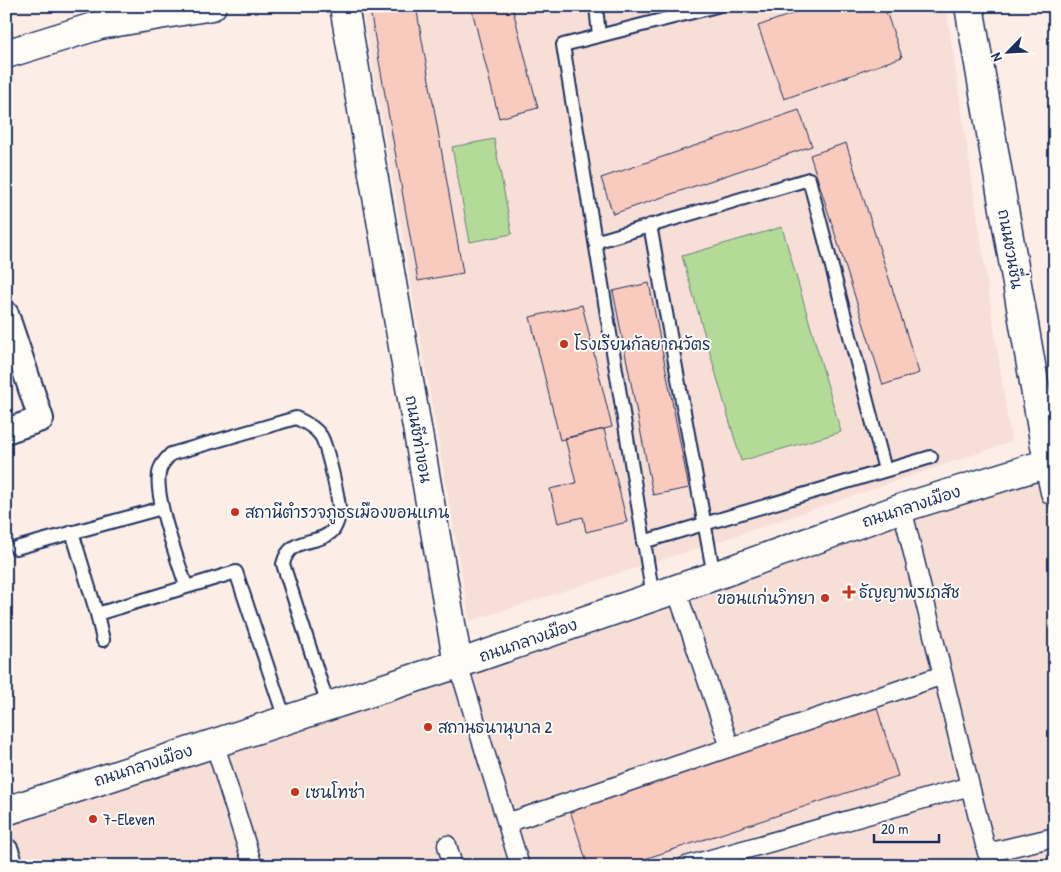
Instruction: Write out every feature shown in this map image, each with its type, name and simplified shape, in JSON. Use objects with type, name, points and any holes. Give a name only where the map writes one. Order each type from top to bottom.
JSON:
[{"type":"street","points":[[6,54],[100,26],[212,6]]},
{"type":"street","name":"ถนนชีท่าขอน","points":[[344,6],[458,664],[520,866]]},
{"type":"street","name":"ถนนชวนชื่น","points":[[969,6],[1053,461],[1055,492]]},
{"type":"street","points":[[6,431],[41,419],[7,317]]},
{"type":"street","name":"ถนนกลางเมือง","points":[[6,811],[284,719],[458,664],[714,576],[902,508],[1053,461]]},
{"type":"street","points":[[902,508],[987,854],[1055,837]]},
{"type":"street","points":[[664,593],[730,747]]},
{"type":"street","points":[[506,823],[943,675]]},
{"type":"street","points":[[214,742],[253,866]]},
{"type":"street","points":[[686,866],[970,786]]},
{"type":"street","points":[[446,845],[453,866]]},
{"type":"street","points":[[6,851],[10,866]]},
{"type":"lane","points":[[596,6],[599,36]]},
{"type":"lane","points":[[664,593],[643,542],[563,45],[717,6]]},
{"type":"lane","points":[[595,242],[809,179],[885,470]]},
{"type":"lane","points":[[650,225],[714,576]]},
{"type":"lane","points":[[186,586],[159,494],[159,471],[164,461],[171,454],[296,418],[308,424],[320,435],[324,444],[339,504],[338,520],[335,528],[329,533],[295,546],[285,556],[283,564],[328,706]]},
{"type":"lane","points":[[643,542],[932,457]]},
{"type":"lane","points":[[16,548],[162,508]]},
{"type":"lane","points":[[72,532],[103,640]]},
{"type":"lane","points":[[97,614],[236,572],[284,719]]},
{"type":"shaded area","name":"โรงเรียนกัลยาณวัตร","points":[[362,6],[946,6],[1011,442],[708,545],[470,621]]},
{"type":"shaded area","points":[[1045,476],[1055,510],[1055,866],[6,866],[6,811]]},
{"type":"green space","points":[[494,139],[512,234],[470,242],[452,147]]},
{"type":"green space","points":[[782,227],[841,432],[741,461],[682,256]]},
{"type":"building","points":[[393,6],[416,6],[463,273],[418,281],[370,10]]},
{"type":"building","points":[[471,6],[512,6],[538,108],[499,118]]},
{"type":"building","points":[[814,6],[884,6],[902,57],[784,99],[758,26]]},
{"type":"building","points":[[799,110],[812,146],[613,214],[601,178]]},
{"type":"building","points":[[846,143],[919,373],[883,385],[810,155]]},
{"type":"building","points":[[649,283],[689,488],[653,495],[613,291]]},
{"type":"building","points":[[582,305],[612,427],[560,440],[530,317]]},
{"type":"building","points":[[604,429],[627,522],[586,532],[583,517],[558,523],[550,489],[576,483],[565,438]]},
{"type":"building","points":[[872,692],[898,776],[623,866],[588,866],[566,798]]},
{"type":"building","points":[[426,860],[428,866],[409,866]]},
{"type":"place","name":"โรงเรียนกัลยาณวัตร","points":[[564,344]]},
{"type":"place","name":"สถานีตำรวจภูธรเมืองขอนแกน","points":[[235,512]]},
{"type":"place","name":"ธัญญาพรเภสัช","points":[[849,592]]},
{"type":"place","name":"ขอนแก่นวิทยา","points":[[825,598]]},
{"type":"place","name":"สถานธนานุบาล 2","points":[[428,727]]},
{"type":"place","name":"เซนโทซ่า","points":[[295,792]]},
{"type":"place","name":"7-Eleven","points":[[93,819]]}]
